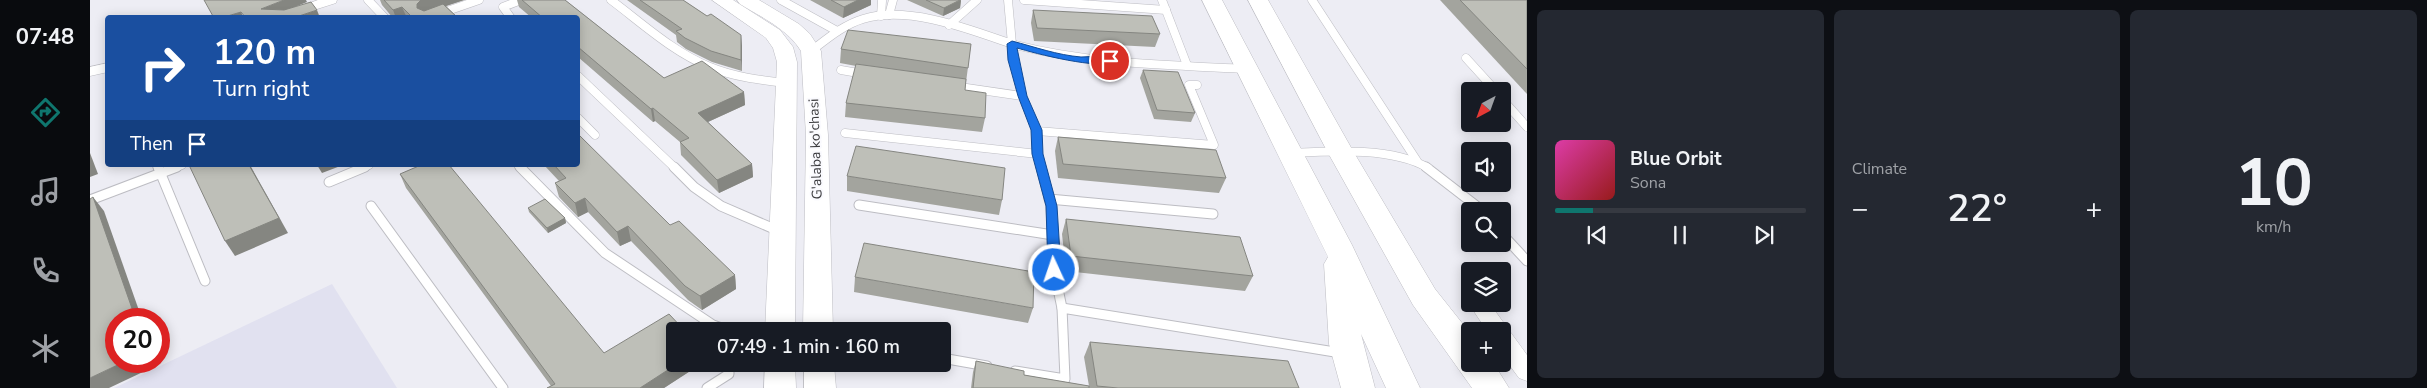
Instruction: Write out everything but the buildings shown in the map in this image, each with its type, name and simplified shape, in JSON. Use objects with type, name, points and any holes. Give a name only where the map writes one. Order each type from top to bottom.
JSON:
[{"type":"highway","points":[[1212,0],[1337,245],[1403,388]]},
{"type":"highway","points":[[1258,0],[1340,151],[1424,297],[1461,346]]},
{"type":"highway","points":[[1337,245],[1346,344],[1358,388]]},
{"type":"highway","points":[[1480,372],[1492,388]]},
{"type":"main road","name":"G'alaba ko'chasi","points":[[720,0],[773,34],[784,47],[787,62],[780,322]]},
{"type":"main road","points":[[746,0],[792,28],[803,38],[811,50]]},
{"type":"main road","name":"G'alaba ko'chasi","points":[[811,50],[817,135],[818,322]]},
{"type":"main road","points":[[785,180],[816,184]]},
{"type":"main road","points":[[780,372],[780,388]]},
{"type":"main road","points":[[819,372],[820,388]]},
{"type":"street","points":[[283,15],[329,0]]},
{"type":"street","points":[[90,72],[105,68]]},
{"type":"street","points":[[1511,350],[1527,372]]},
{"type":"lane","points":[[368,0],[382,15]]},
{"type":"lane","points":[[435,15],[479,0]]},
{"type":"lane","points":[[509,15],[503,7],[522,0]]},
{"type":"lane","points":[[611,0],[688,56],[709,67],[734,75],[787,84]]},
{"type":"lane","points":[[781,0],[837,30]]},
{"type":"lane","points":[[885,15],[893,0]]},
{"type":"lane","points":[[949,25],[976,0]]},
{"type":"lane","points":[[951,360],[1065,380],[1062,308],[1054,270],[1049,199],[1038,154],[1037,130],[1022,96],[1013,60],[1008,0]]},
{"type":"lane","points":[[1024,0],[1166,10]]},
{"type":"lane","points":[[1162,0],[1187,65]]},
{"type":"lane","points":[[1312,0],[1417,161],[1475,202]]},
{"type":"lane","points":[[882,1],[885,15]]},
{"type":"lane","points":[[811,50],[837,30],[869,17],[885,15],[949,25],[1044,54],[1079,59],[1248,69]]},
{"type":"lane","points":[[1466,58],[1488,82]]},
{"type":"lane","points":[[841,70],[870,74]]},
{"type":"lane","points":[[580,78],[618,112],[694,187],[721,206],[784,233]]},
{"type":"lane","points":[[946,85],[1022,96]]},
{"type":"lane","points":[[1037,130],[1214,145],[1189,85],[1197,85]]},
{"type":"lane","points":[[1511,109],[1527,127]]},
{"type":"lane","points":[[580,120],[595,135]]},
{"type":"lane","points":[[845,133],[1038,154]]},
{"type":"lane","points":[[1291,153],[1340,151],[1417,161]]},
{"type":"lane","points":[[329,182],[364,167]]},
{"type":"lane","points":[[520,167],[605,253],[707,322]]},
{"type":"lane","points":[[90,200],[158,169],[205,281]]},
{"type":"lane","points":[[1049,199],[1213,214]]},
{"type":"lane","points":[[859,204],[1053,235]]},
{"type":"lane","points":[[371,206],[503,388]]},
{"type":"lane","points":[[1511,244],[1527,261]]},
{"type":"lane","points":[[1062,308],[1348,354]]},
{"type":"lane","points":[[707,388],[729,374],[729,372]]},
{"type":"shaded area","points":[[332,284],[397,388],[114,388],[145,373],[170,373],[170,361]]},
{"type":"route","points":[[1054,270],[1052,206],[1038,154],[1037,130],[1022,96],[1013,60],[1012,44],[1044,54],[1110,61]]}]
